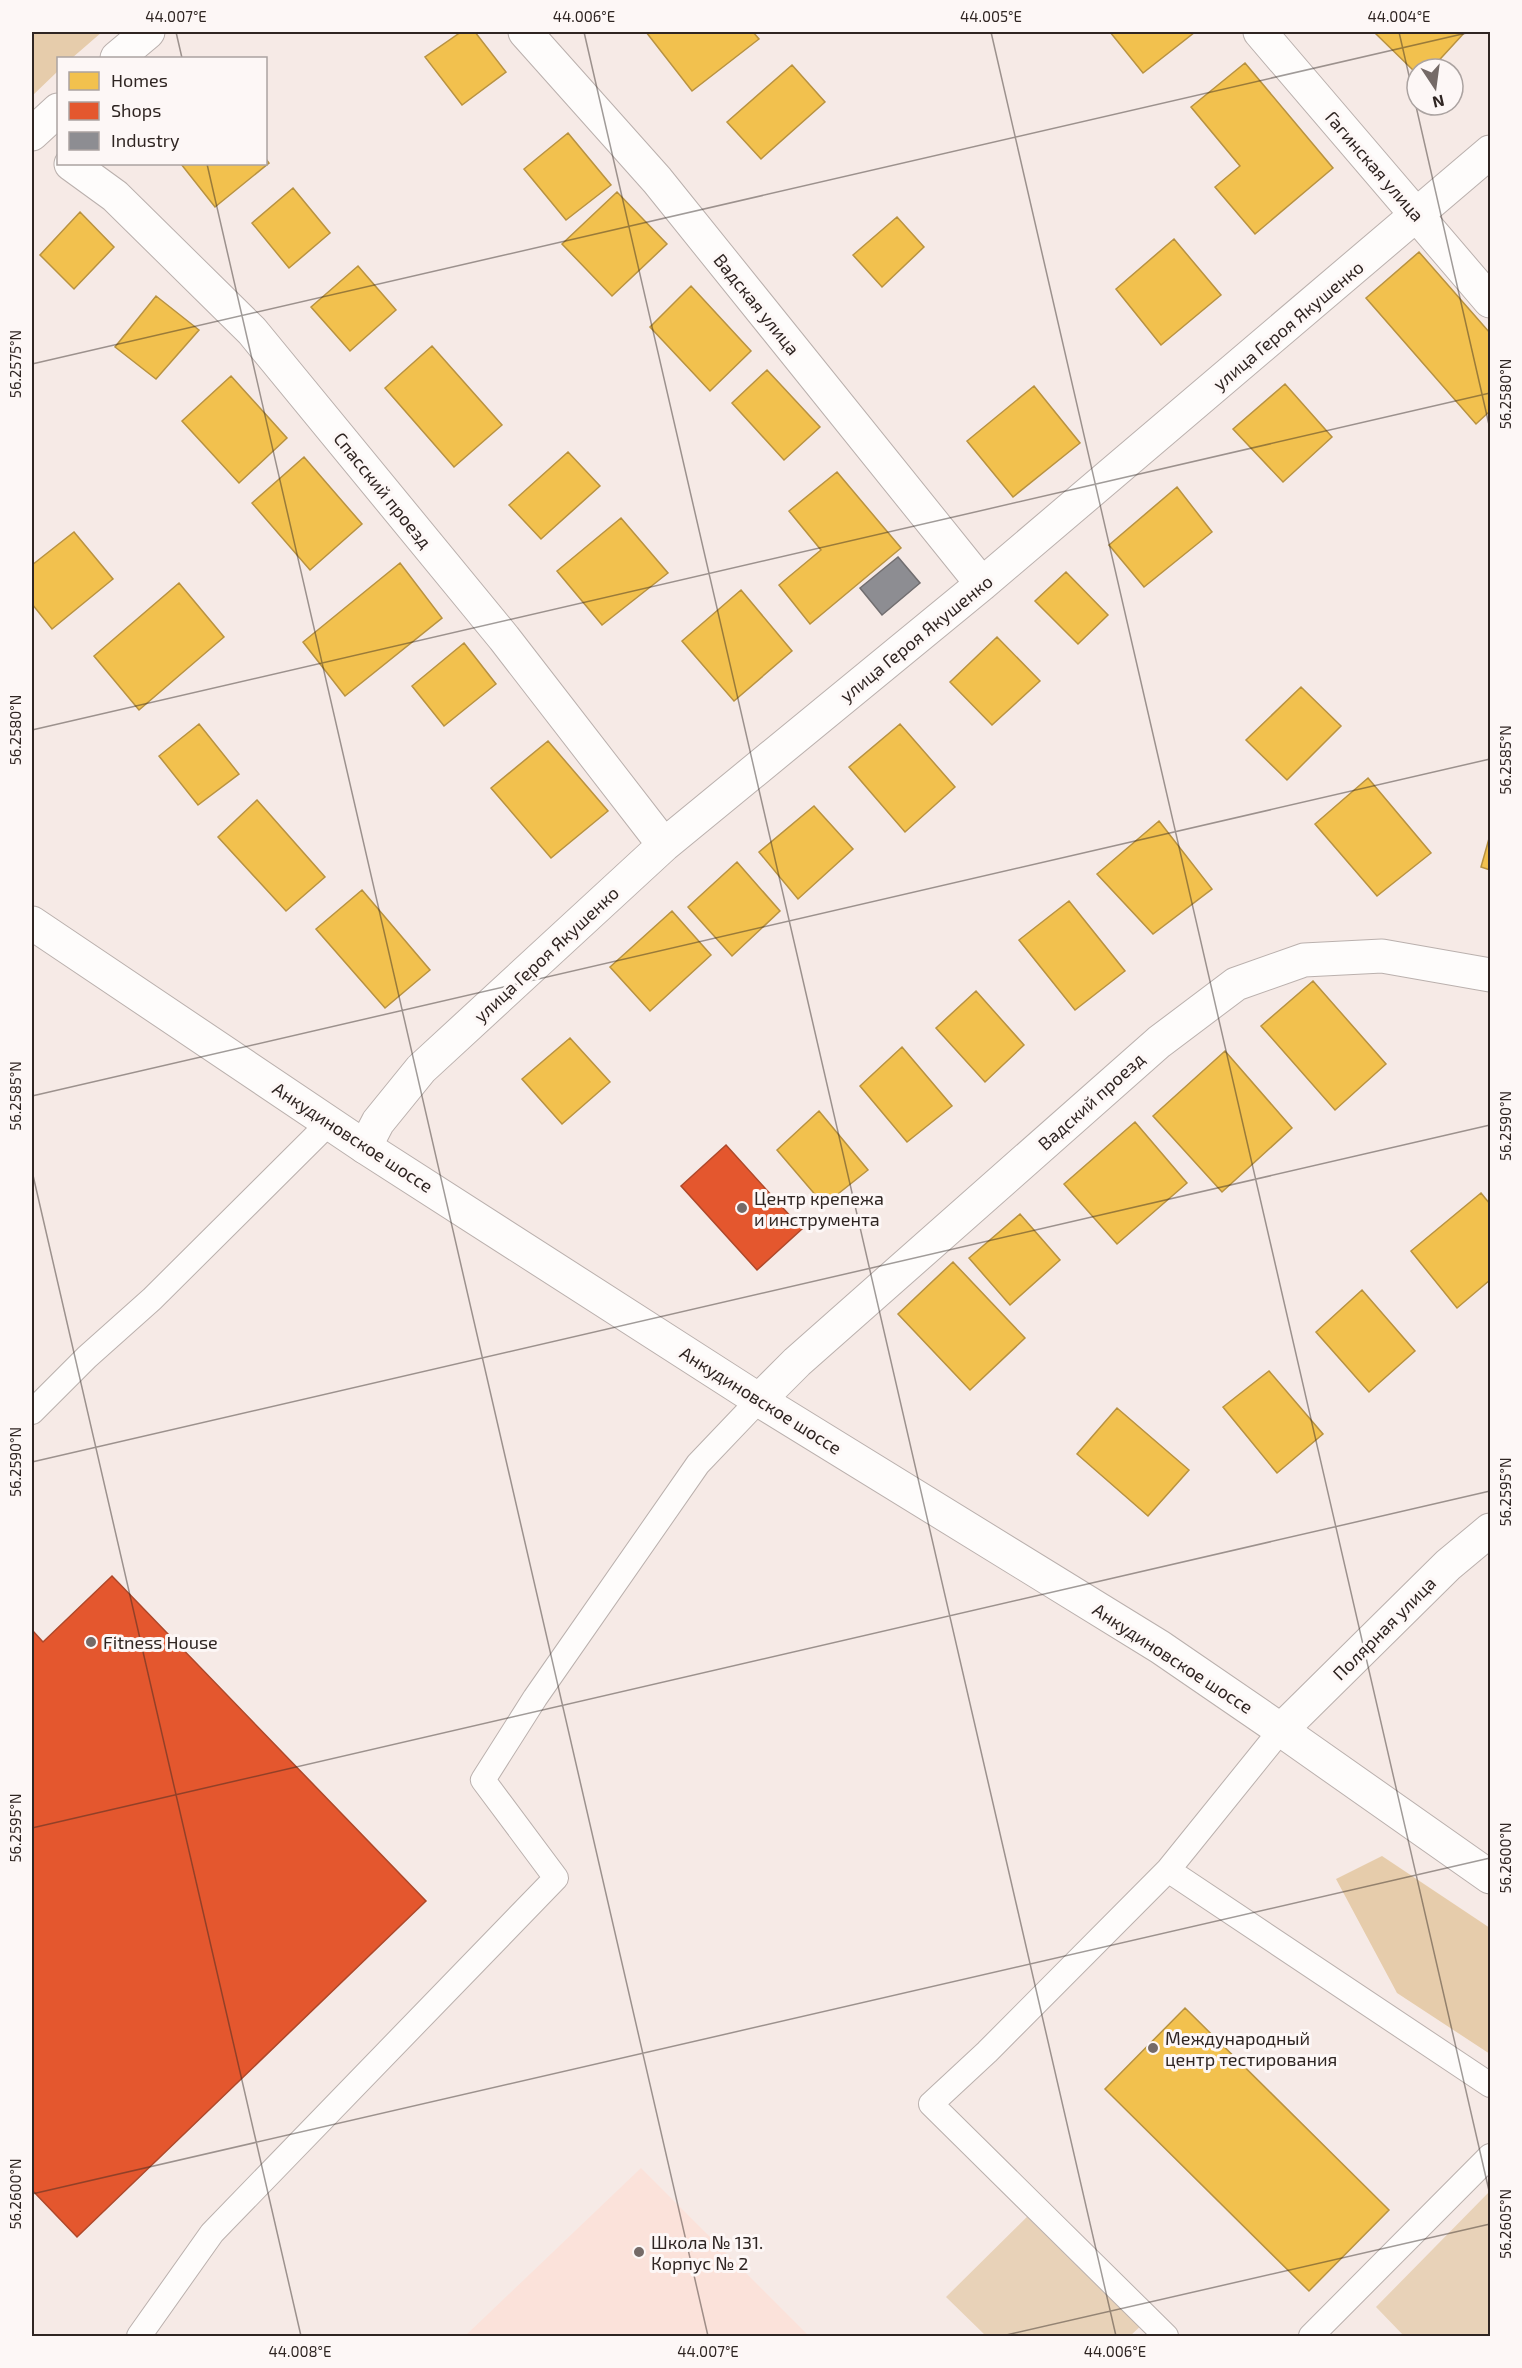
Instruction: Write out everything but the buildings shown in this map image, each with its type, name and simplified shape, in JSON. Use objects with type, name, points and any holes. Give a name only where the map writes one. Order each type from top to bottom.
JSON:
[{"type":"street","points":[[118,57],[148,32]]},
{"type":"street","name":"Вадская улица","points":[[525,32],[657,180],[982,584]]},
{"type":"street","name":"Гагинская улица","points":[[1260,32],[1491,301]]},
{"type":"street","points":[[57,111],[32,134],[57,153]]},
{"type":"street","name":"улица Героя Якушенко","points":[[365,1147],[378,1122],[421,1069],[663,846],[982,584],[1491,152]]},
{"type":"street","name":"Спасский проезд","points":[[72,165],[115,196],[252,331],[504,639],[663,846]]},
{"type":"street","name":"Анкудиновское шоссе","points":[[32,923],[365,1147],[759,1400],[1160,1647],[1491,1877]]},
{"type":"street","name":"Вадский проезд","points":[[759,1400],[797,1362],[1159,1041],[1236,984],[1304,960],[1382,956],[1491,975]]},
{"type":"street","name":"Полярная улица","points":[[1281,1730],[1448,1565],[1491,1530]]},
{"type":"lane","points":[[32,1412],[87,1357],[152,1299],[330,1122]]},
{"type":"lane","points":[[139,2337],[212,2233],[556,1878],[483,1780],[535,1698],[698,1464],[759,1400]]},
{"type":"lane","points":[[1166,2337],[931,2104],[987,2052],[1168,1870],[1281,1730]]},
{"type":"lane","points":[[1168,1870],[1491,2085]]},
{"type":"lane","points":[[1311,2337],[1491,2156]]},
{"type":"shaded area","points":[[32,32],[102,32],[73,57],[57,57],[57,72],[32,96]]},
{"type":"shaded area","points":[[1382,1856],[1490,1928],[1490,2054],[1397,1993],[1336,1879]]},
{"type":"shaded area","name":"Школа № 131. Корпус № 2","points":[[641,2168],[809,2336],[465,2336]]},
{"type":"shaded area","points":[[1490,2191],[1490,2336],[1404,2336],[1376,2307]]},
{"type":"shaded area","points":[[1034,2210],[1145,2322],[1130,2336],[986,2336],[946,2297]]},
{"type":"place","name":"Центр крепежа и инструмента","points":[[742,1208]]},
{"type":"place","name":"Fitness House","points":[[91,1642]]},
{"type":"place","name":"Международный центр тестирования","points":[[1153,2048]]},
{"type":"place","name":"Школа № 131. Корпус № 2","points":[[639,2252]]}]
